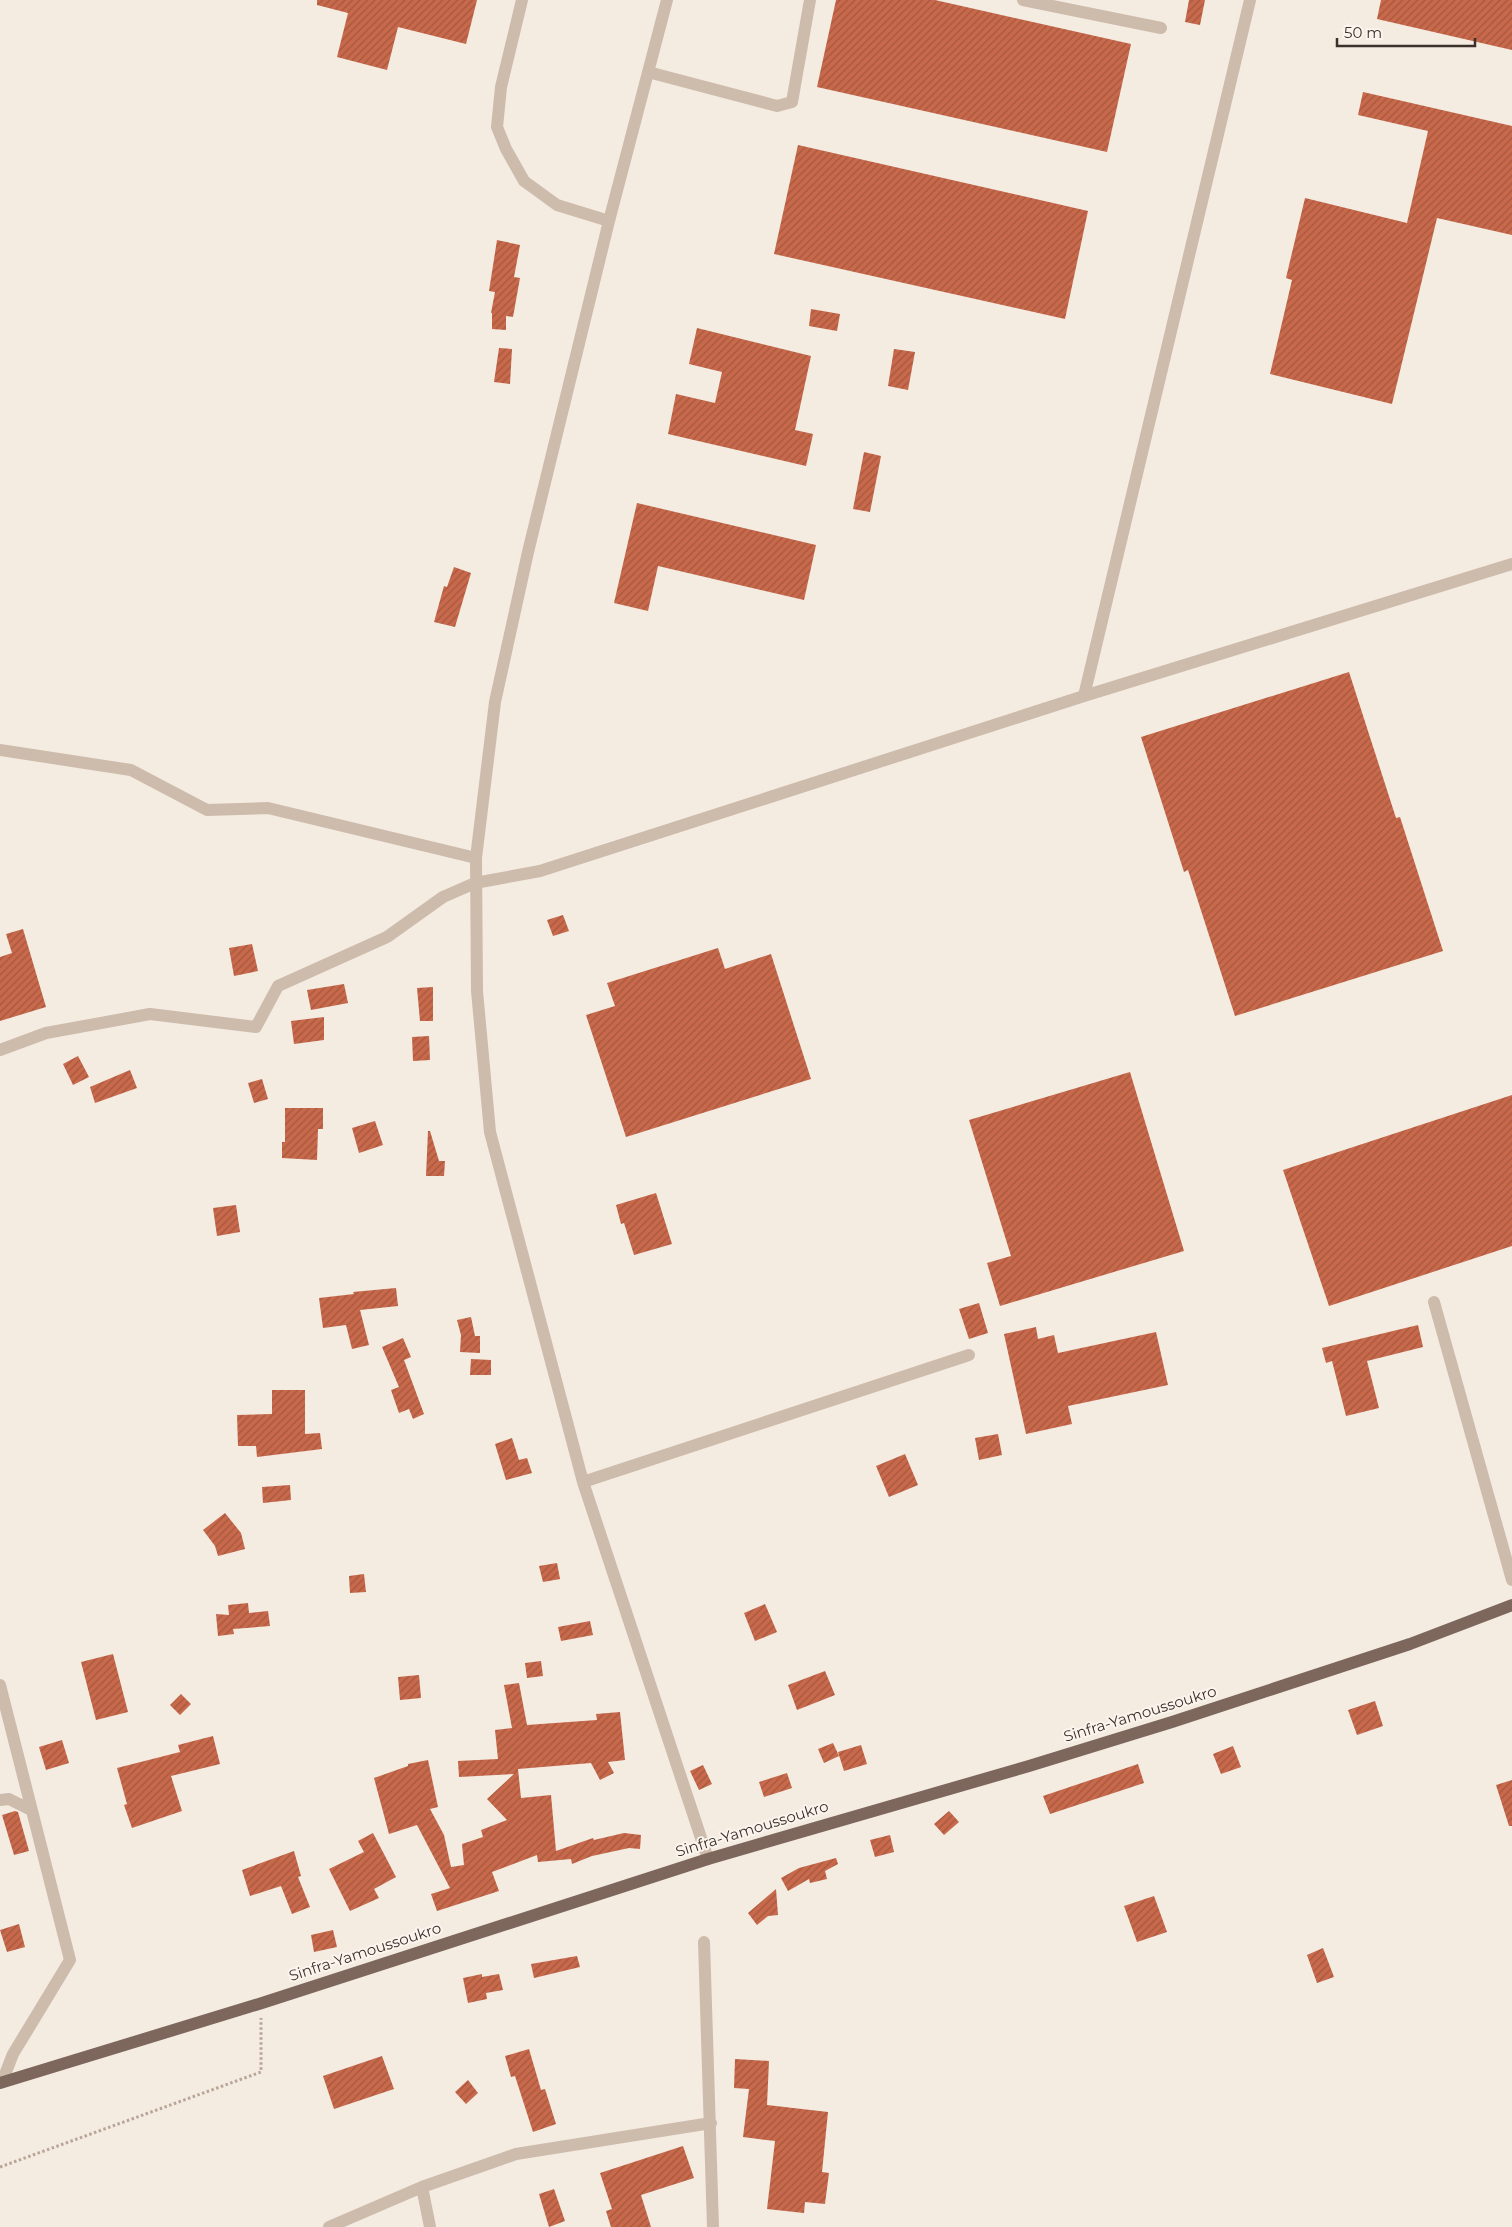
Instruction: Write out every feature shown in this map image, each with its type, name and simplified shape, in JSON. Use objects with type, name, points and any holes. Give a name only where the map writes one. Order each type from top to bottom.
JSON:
[{"type":"main road","name":"Sinfra-Yamoussoukro","points":[[1,2083],[262,2003],[708,1859],[1029,1766],[1190,1716],[1401,1647],[1512,1605]]},
{"type":"street","points":[[522,0],[501,87],[497,127],[506,149],[524,181],[556,205],[609,221]]},
{"type":"street","points":[[667,0],[609,221],[530,542],[495,702],[476,858],[477,991],[490,1132],[584,1482],[708,1859]]},
{"type":"street","points":[[648,72],[777,106],[792,102],[810,0]]},
{"type":"street","points":[[1022,0],[1161,28]]},
{"type":"street","points":[[1084,696],[1250,0]]},
{"type":"street","points":[[0,1050],[46,1033],[150,1014],[256,1026],[278,986],[387,937],[443,897],[475,883],[540,871],[1084,696],[1512,564]]},
{"type":"street","points":[[0,750],[131,770],[207,810],[268,808],[476,858]]},
{"type":"street","points":[[1434,1302],[1512,1580]]},
{"type":"street","points":[[584,1482],[969,1355]]},
{"type":"street","points":[[0,1684],[70,1960],[13,2054],[1,2083]]},
{"type":"street","points":[[0,1800],[9,1800],[31,1810]]},
{"type":"street","points":[[704,1942],[713,2227]]},
{"type":"street","points":[[329,2227],[422,2187],[516,2154],[711,2123]]},
{"type":"street","points":[[422,2187],[430,2227]]},
{"type":"path","points":[[0,2167],[261,2072],[259,2046],[262,2003]]},
{"type":"building","points":[[317,0],[477,0],[466,44],[398,27],[387,70],[337,57],[348,13],[317,5]]},
{"type":"building","points":[[836,0],[935,0],[1131,44],[1107,152],[817,87]]},
{"type":"building","points":[[1189,0],[1205,0],[1200,25],[1185,22]]},
{"type":"building","points":[[1381,0],[1512,0],[1512,50],[1377,19]]},
{"type":"building","points":[[1363,92],[1512,126],[1512,235],[1437,218],[1392,404],[1270,374],[1292,280],[1286,278],[1305,198],[1407,223],[1428,131],[1358,115]]},
{"type":"building","points":[[798,145],[1088,211],[1065,319],[774,254]]},
{"type":"building","points":[[497,240],[520,245],[514,277],[520,278],[513,317],[506,316],[506,330],[492,329],[491,313],[495,292],[489,291]]},
{"type":"building","points":[[811,309],[840,314],[837,331],[809,326]]},
{"type":"building","points":[[697,328],[811,356],[795,430],[813,434],[806,466],[668,434],[676,394],[715,403],[722,372],[689,364]]},
{"type":"building","points":[[499,348],[512,349],[510,384],[494,382]]},
{"type":"building","points":[[894,349],[915,352],[908,390],[888,386]]},
{"type":"building","points":[[864,452],[881,456],[870,512],[853,509]]},
{"type":"building","points":[[637,503],[816,545],[804,600],[658,566],[648,611],[614,603]]},
{"type":"building","points":[[454,567],[471,573],[455,627],[434,622],[444,586],[447,587]]},
{"type":"building","points":[[1349,672],[1396,818],[1400,817],[1443,951],[1235,1016],[1188,870],[1184,872],[1141,737]]},
{"type":"building","points":[[563,915],[569,931],[553,936],[547,920]]},
{"type":"building","points":[[23,929],[46,1007],[0,1021],[0,957],[12,953],[6,934]]},
{"type":"building","points":[[252,944],[258,971],[234,976],[229,948]]},
{"type":"building","points":[[718,948],[725,969],[771,954],[811,1079],[626,1137],[586,1015],[615,1006],[607,983]]},
{"type":"building","points":[[344,984],[348,1003],[311,1010],[307,990]]},
{"type":"building","points":[[433,987],[433,1021],[420,1021],[417,988]]},
{"type":"building","points":[[324,1017],[324,1040],[294,1044],[291,1021]]},
{"type":"building","points":[[429,1036],[430,1060],[413,1061],[412,1037]]},
{"type":"building","points":[[78,1056],[89,1077],[73,1085],[63,1064]]},
{"type":"building","points":[[130,1070],[137,1088],[95,1103],[90,1087]]},
{"type":"building","points":[[1130,1072],[1184,1251],[1000,1306],[987,1263],[1011,1256],[969,1120]]},
{"type":"building","points":[[262,1079],[268,1099],[254,1103],[248,1083]]},
{"type":"building","points":[[1512,1095],[1512,1246],[1329,1306],[1283,1170]]},
{"type":"building","points":[[285,1108],[323,1108],[323,1129],[318,1129],[317,1160],[282,1158],[282,1142],[285,1142]]},
{"type":"building","points":[[375,1121],[383,1145],[359,1153],[352,1128]]},
{"type":"building","points":[[428,1131],[430,1131],[439,1161],[445,1161],[444,1176],[426,1176]]},
{"type":"building","points":[[656,1193],[672,1244],[634,1255],[624,1223],[621,1224],[616,1205]]},
{"type":"building","points":[[236,1205],[240,1232],[217,1236],[213,1208]]},
{"type":"building","points":[[396,1288],[398,1306],[360,1310],[369,1345],[352,1349],[346,1325],[323,1328],[319,1298],[354,1294],[353,1292]]},
{"type":"building","points":[[979,1303],[988,1333],[969,1339],[959,1309]]},
{"type":"building","points":[[471,1317],[475,1336],[480,1336],[480,1353],[460,1352],[461,1335],[457,1320]]},
{"type":"building","points":[[1418,1325],[1423,1347],[1367,1361],[1379,1408],[1346,1416],[1332,1361],[1326,1363],[1322,1348]]},
{"type":"building","points":[[1036,1327],[1038,1339],[1054,1335],[1058,1353],[1156,1332],[1168,1385],[1068,1406],[1072,1424],[1026,1434],[1004,1334]]},
{"type":"building","points":[[403,1338],[411,1357],[404,1360],[424,1414],[413,1419],[409,1409],[399,1413],[391,1390],[399,1387],[382,1347]]},
{"type":"building","points":[[471,1359],[491,1360],[491,1375],[470,1375]]},
{"type":"building","points":[[272,1390],[305,1390],[305,1434],[320,1433],[322,1449],[257,1457],[256,1446],[238,1446],[237,1415],[272,1414]]},
{"type":"building","points":[[998,1434],[1002,1455],[979,1460],[975,1438]]},
{"type":"building","points":[[512,1438],[519,1460],[527,1458],[532,1473],[506,1480],[495,1444]]},
{"type":"building","points":[[905,1454],[918,1485],[889,1497],[876,1466]]},
{"type":"building","points":[[290,1485],[291,1500],[263,1503],[262,1487]]},
{"type":"building","points":[[225,1513],[241,1533],[245,1549],[218,1556],[215,1546],[203,1530]]},
{"type":"building","points":[[557,1563],[560,1579],[543,1582],[539,1566]]},
{"type":"building","points":[[364,1574],[366,1592],[350,1593],[349,1576]]},
{"type":"building","points":[[248,1603],[249,1613],[268,1611],[270,1626],[233,1629],[234,1634],[218,1636],[216,1614],[229,1615],[228,1605]]},
{"type":"building","points":[[765,1604],[777,1632],[755,1641],[744,1613]]},
{"type":"building","points":[[590,1621],[593,1635],[561,1641],[558,1627]]},
{"type":"building","points":[[113,1654],[128,1712],[96,1720],[81,1662]]},
{"type":"building","points":[[541,1661],[543,1676],[527,1678],[525,1663]]},
{"type":"building","points":[[825,1671],[835,1695],[797,1710],[788,1685]]},
{"type":"building","points":[[419,1675],[421,1698],[400,1700],[398,1677]]},
{"type":"building","points":[[519,1683],[527,1725],[597,1720],[596,1714],[620,1712],[625,1760],[608,1762],[614,1773],[600,1780],[591,1763],[518,1769],[521,1798],[551,1795],[556,1851],[593,1838],[594,1840],[624,1833],[641,1835],[640,1849],[629,1848],[592,1856],[572,1864],[571,1859],[538,1862],[537,1855],[492,1872],[499,1891],[437,1911],[431,1894],[450,1888],[417,1825],[389,1834],[374,1778],[408,1766],[408,1764],[428,1760],[438,1807],[430,1809],[444,1835],[451,1867],[464,1865],[462,1844],[483,1837],[481,1830],[507,1820],[487,1799],[514,1774],[459,1777],[458,1761],[498,1759],[495,1730],[512,1728],[504,1685]]},
{"type":"building","points":[[181,1694],[191,1704],[180,1715],[170,1705]]},
{"type":"building","points":[[1375,1701],[1383,1726],[1357,1735],[1348,1710]]},
{"type":"building","points":[[213,1736],[220,1764],[171,1776],[182,1811],[132,1828],[124,1805],[127,1804],[117,1768],[180,1752],[178,1745]]},
{"type":"building","points":[[62,1740],[69,1763],[46,1770],[39,1747]]},
{"type":"building","points":[[833,1743],[839,1756],[824,1763],[818,1749]]},
{"type":"building","points":[[861,1745],[867,1764],[844,1771],[838,1752]]},
{"type":"building","points":[[1233,1746],[1241,1767],[1221,1774],[1213,1754]]},
{"type":"building","points":[[1138,1764],[1144,1783],[1050,1814],[1043,1796]]},
{"type":"building","points":[[703,1765],[712,1784],[699,1790],[690,1771]]},
{"type":"building","points":[[787,1773],[792,1788],[764,1797],[759,1782]]},
{"type":"building","points":[[1512,1780],[1512,1826],[1509,1826],[1496,1785]]},
{"type":"building","points":[[15,1811],[18,1812],[29,1851],[14,1855],[2,1815]]},
{"type":"building","points":[[949,1811],[959,1822],[944,1835],[934,1824]]},
{"type":"building","points":[[373,1833],[396,1877],[374,1889],[379,1898],[350,1911],[329,1869],[364,1852],[358,1841]]},
{"type":"building","points":[[890,1835],[894,1852],[875,1857],[870,1840]]},
{"type":"building","points":[[294,1851],[301,1876],[298,1877],[310,1907],[292,1914],[281,1886],[250,1896],[242,1870]]},
{"type":"building","points":[[836,1858],[838,1864],[825,1871],[827,1879],[810,1883],[809,1879],[788,1891],[781,1878],[799,1868]]},
{"type":"building","points":[[776,1889],[778,1915],[768,1916],[757,1925],[748,1913]]},
{"type":"building","points":[[1154,1896],[1167,1932],[1137,1942],[1124,1906]]},
{"type":"building","points":[[19,1924],[25,1947],[7,1952],[0,1930]]},
{"type":"building","points":[[333,1930],[337,1947],[314,1952],[311,1935]]},
{"type":"building","points":[[1323,1948],[1334,1977],[1317,1983],[1307,1955]]},
{"type":"building","points":[[577,1956],[580,1967],[534,1978],[531,1964]]},
{"type":"building","points":[[482,1974],[482,1977],[499,1974],[503,1990],[486,1993],[487,1999],[468,2003],[463,1978]]},
{"type":"building","points":[[529,2049],[541,2090],[545,2089],[556,2124],[533,2132],[515,2076],[511,2077],[505,2056]]},
{"type":"building","points":[[382,2056],[394,2089],[334,2109],[323,2076]]},
{"type":"building","points":[[735,2059],[769,2061],[767,2105],[828,2112],[822,2172],[829,2173],[825,2204],[805,2202],[804,2213],[767,2209],[775,2141],[743,2137],[749,2089],[734,2088]]},
{"type":"building","points":[[468,2080],[478,2093],[466,2104],[455,2092]]},
{"type":"building","points":[[683,2146],[694,2178],[641,2195],[651,2227],[611,2227],[606,2211],[612,2209],[600,2173]]},
{"type":"building","points":[[554,2189],[565,2221],[549,2227],[539,2194]]}]
